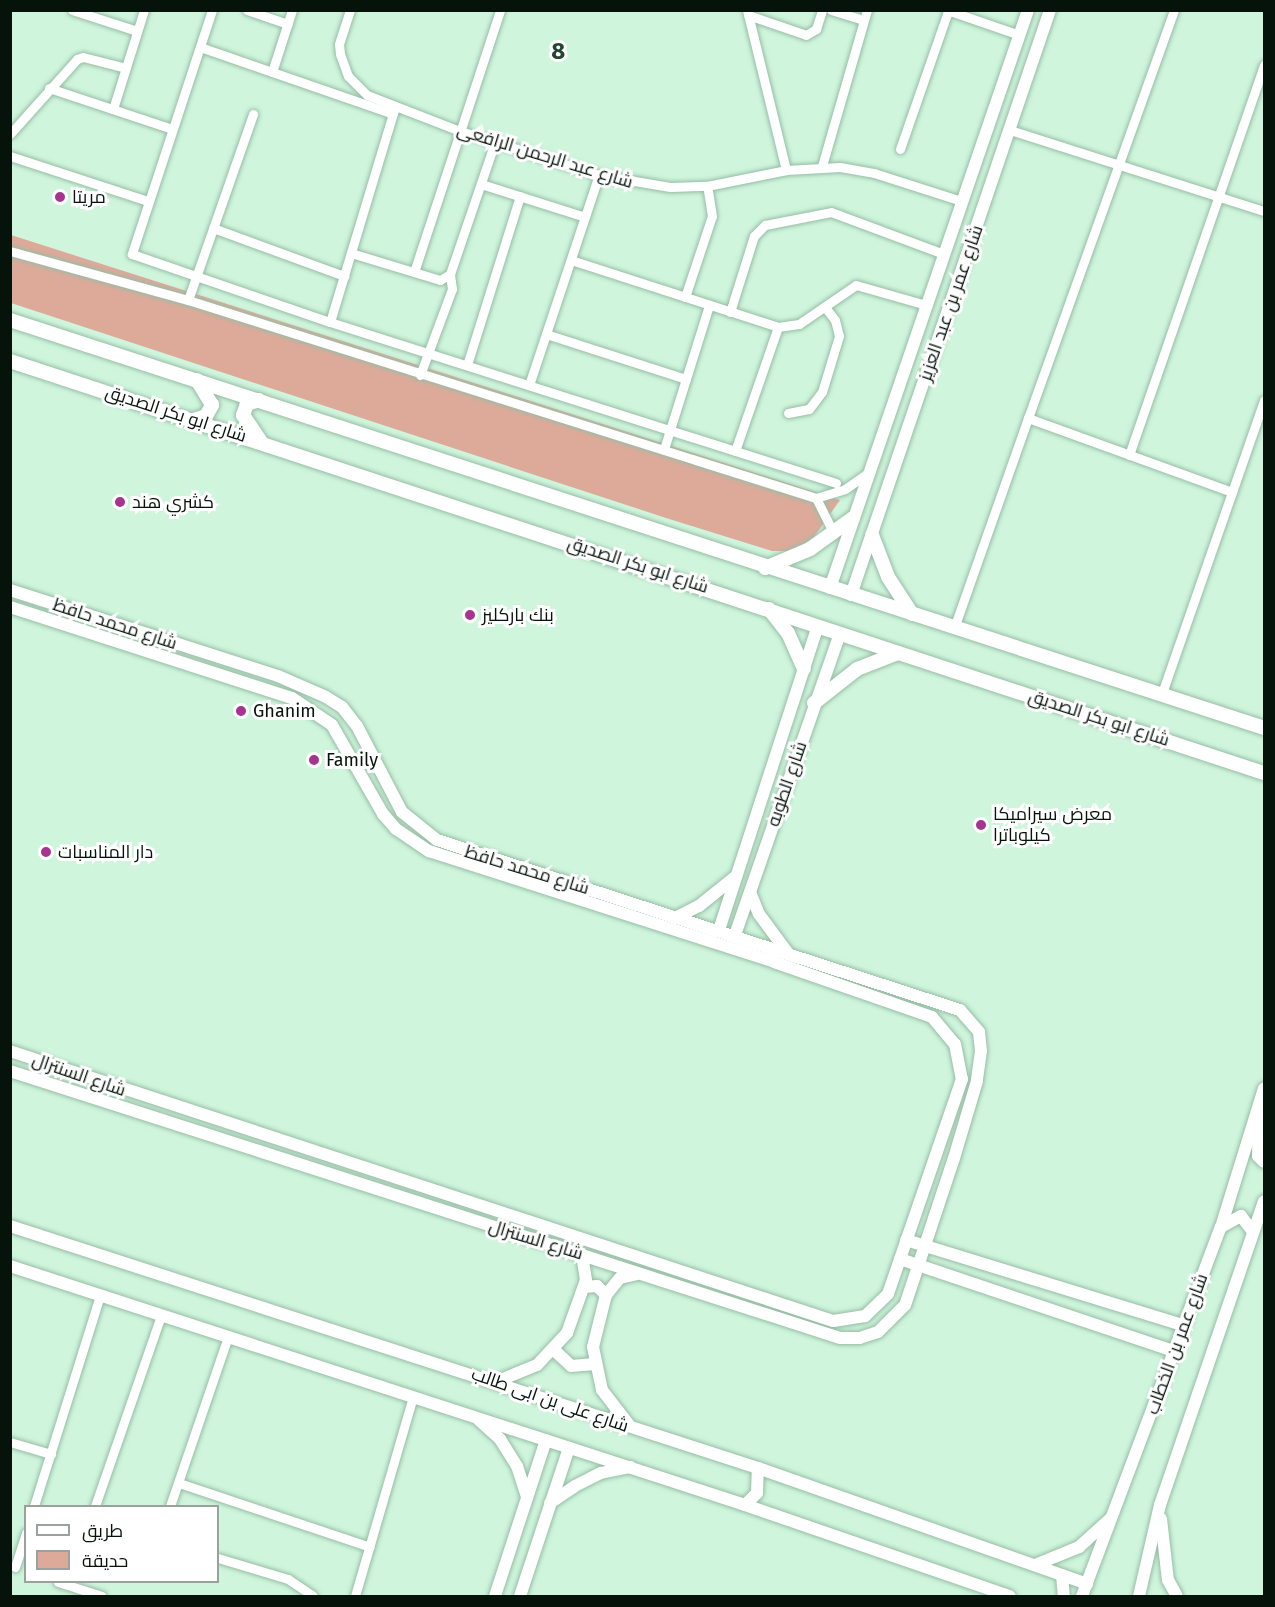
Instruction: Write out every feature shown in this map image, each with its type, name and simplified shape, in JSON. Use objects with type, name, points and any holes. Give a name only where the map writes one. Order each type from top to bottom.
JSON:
[{"type":"main road","name":"شارع ابو بكر الصديق","points":[[10,320],[765,568],[1264,728]]},
{"type":"main road","name":"شارع ابو بكر الصديق","points":[[10,361],[768,608],[840,634],[1264,773]]},
{"type":"main road","points":[[194,420],[206,416],[212,405],[197,380]]},
{"type":"main road","points":[[259,400],[247,404],[243,415],[262,443]]},
{"type":"main road","points":[[765,568],[841,535],[853,518]]},
{"type":"main road","points":[[870,540],[888,577],[912,614]]},
{"type":"main road","points":[[768,608],[788,633],[804,669]]},
{"type":"main road","points":[[814,703],[857,669],[898,652]]},
{"type":"street","points":[[72,10],[137,31]]},
{"type":"street","points":[[112,109],[144,10]]},
{"type":"street","points":[[212,10],[132,254],[330,322],[836,483]]},
{"type":"street","points":[[248,10],[288,24]]},
{"type":"street","points":[[272,72],[292,10]]},
{"type":"street","name":"شارع عبد الرحمن الرافعى","points":[[350,10],[339,44],[342,64],[356,87],[394,111],[598,175],[670,188],[707,186],[786,170],[822,166],[874,173],[961,201]]},
{"type":"street","points":[[414,272],[500,10]]},
{"type":"street","points":[[747,13],[809,35],[816,29],[822,10]]},
{"type":"street","points":[[831,10],[864,20]]},
{"type":"street","points":[[822,166],[867,10]]},
{"type":"street","name":"شارع عمر بن عبد العزيز","points":[[853,518],[1028,10]]},
{"type":"street","name":"شارع عمر بن عبد العزيز","points":[[851,595],[1050,10]]},
{"type":"street","points":[[954,628],[1174,10]]},
{"type":"street","points":[[900,149],[948,11],[1019,35]]},
{"type":"street","points":[[747,13],[786,170]]},
{"type":"street","points":[[200,47],[394,111],[330,322]]},
{"type":"street","points":[[10,134],[66,67],[83,57],[126,68]]},
{"type":"street","points":[[1129,455],[1221,197],[1264,65]]},
{"type":"street","points":[[49,88],[172,129]]},
{"type":"street","points":[[188,300],[253,114]]},
{"type":"street","points":[[1010,130],[1119,163],[1264,212]]},
{"type":"street","points":[[420,375],[452,289],[450,274],[495,142]]},
{"type":"street","points":[[10,156],[148,201]]},
{"type":"street","points":[[529,385],[598,175]]},
{"type":"street","points":[[481,184],[585,217]]},
{"type":"street","points":[[685,297],[712,216],[707,186]]},
{"type":"street","points":[[467,365],[520,196]]},
{"type":"street","points":[[730,312],[754,236],[765,225],[831,212],[944,254]]},
{"type":"street","points":[[213,228],[344,276]]},
{"type":"street","points":[[10,251],[188,300],[420,375],[815,497],[845,489],[868,473]]},
{"type":"street","points":[[351,253],[440,280],[450,274]]},
{"type":"street","points":[[571,260],[778,327],[799,324],[856,285],[926,305]]},
{"type":"street","points":[[664,449],[709,305]]},
{"type":"street","points":[[788,413],[809,409],[822,392],[839,336],[835,320],[825,307]]},
{"type":"street","points":[[735,451],[778,327]]},
{"type":"street","points":[[546,334],[686,379]]},
{"type":"street","points":[[913,342],[936,348]]},
{"type":"street","points":[[1161,696],[1264,400]]},
{"type":"street","points":[[1028,418],[1232,492]]},
{"type":"street","points":[[819,478],[815,497],[841,535],[855,542],[870,540]]},
{"type":"street","points":[[830,588],[841,535]]},
{"type":"street","name":"شارع محمد حافظ","points":[[10,590],[278,676],[326,697],[342,708],[357,726],[402,812],[437,840],[960,1010],[973,1022],[979,1032],[978,1071],[954,1158]]},
{"type":"street","name":"شارع محمد حافظ","points":[[10,607],[270,690],[313,710],[332,725],[383,814],[396,829],[429,851],[774,962],[932,1017],[945,1029],[961,1061],[962,1079],[937,1152]]},
{"type":"street","points":[[70,627],[75,611]]},
{"type":"street","name":"شارع الطوبه","points":[[719,930],[818,626]]},
{"type":"street","name":"شارع الطوبه","points":[[735,935],[814,703],[840,634]]},
{"type":"street","points":[[804,669],[824,676]]},
{"type":"street","points":[[677,917],[719,892],[737,875]]},
{"type":"street","points":[[750,892],[772,934],[788,953]]},
{"type":"street","name":"شارع السنترال","points":[[10,1051],[833,1321],[849,1321],[878,1307],[888,1294],[937,1152]]},
{"type":"street","name":"شارع السنترال","points":[[10,1071],[87,1098],[840,1338],[860,1338],[878,1332],[894,1320],[905,1305],[954,1158]]},
{"type":"street","points":[[87,1098],[95,1090],[95,1080]]},
{"type":"street","name":"شارع عمر بن الخطاب","points":[[1082,1596],[1119,1507],[1183,1325],[1221,1227],[1264,1088]]},
{"type":"street","points":[[143,1116],[142,1106],[148,1098]]},
{"type":"street","points":[[1259,1103],[1258,1156],[1264,1162]]},
{"type":"street","points":[[937,1152],[954,1158]]},
{"type":"street","name":"شارع عمر بن الخطاب","points":[[1142,1596],[1160,1505],[1264,1201]]},
{"type":"street","points":[[1221,1227],[1241,1216],[1253,1232]]},
{"type":"street","name":"شارع على بن ابى طالب","points":[[10,1226],[238,1302],[496,1381],[758,1468],[1087,1584]]},
{"type":"street","points":[[906,1240],[1183,1325]]},
{"type":"street","points":[[496,1381],[524,1372],[554,1350],[567,1333],[584,1287],[587,1271],[582,1254]]},
{"type":"street","points":[[900,1259],[1174,1351]]},
{"type":"street","name":"شارع على بن ابى طالب","points":[[10,1266],[630,1467],[1010,1596]]},
{"type":"street","points":[[633,1428],[608,1401],[594,1364],[594,1336],[606,1295],[620,1278],[644,1274]]},
{"type":"street","points":[[1021,1299],[1029,1277]]},
{"type":"street","points":[[711,1296],[714,1282]]},
{"type":"street","points":[[584,1287],[597,1286],[606,1295]]},
{"type":"street","points":[[34,1505],[100,1295]]},
{"type":"street","points":[[760,1312],[762,1297]]},
{"type":"street","points":[[95,1505],[161,1315]]},
{"type":"street","points":[[170,1505],[228,1337]]},
{"type":"street","points":[[554,1350],[571,1366],[594,1364]]},
{"type":"street","points":[[355,1596],[413,1397]]},
{"type":"street","points":[[476,1418],[500,1439],[517,1466],[527,1497]]},
{"type":"street","points":[[495,1596],[546,1440]]},
{"type":"street","points":[[10,1442],[51,1454]]},
{"type":"street","points":[[520,1596],[569,1448]]},
{"type":"street","points":[[550,1503],[592,1477],[630,1467]]},
{"type":"street","points":[[745,1505],[757,1493],[758,1468]]},
{"type":"street","points":[[179,1483],[370,1547]]},
{"type":"street","points":[[1160,1505],[1165,1562],[1177,1596]]},
{"type":"street","points":[[1035,1565],[1085,1543],[1119,1507]]},
{"type":"street","points":[[13,1566],[24,1538]]},
{"type":"street","points":[[219,1558],[288,1579],[312,1596]]},
{"type":"street","points":[[1062,1575],[1064,1596]]},
{"type":"street","points":[[64,1583],[100,1596]]},
{"type":"green space","points":[[11,235],[840,500],[814,537],[792,551],[772,551],[666,518],[11,303]]},
{"type":"place","name":"مريتا","points":[[60,197]]},
{"type":"place","name":"كشري هند","points":[[120,502]]},
{"type":"place","name":"بنك باركليز","points":[[470,615]]},
{"type":"place","name":"Ghanim","points":[[241,711]]},
{"type":"place","name":"Family","points":[[314,760]]},
{"type":"place","name":"معرض سيراميكا كيلوباترا","points":[[981,825]]},
{"type":"place","name":"دار المناسبات","points":[[46,852]]},
{"type":"district","name":"8","points":[[559,52]]}]
